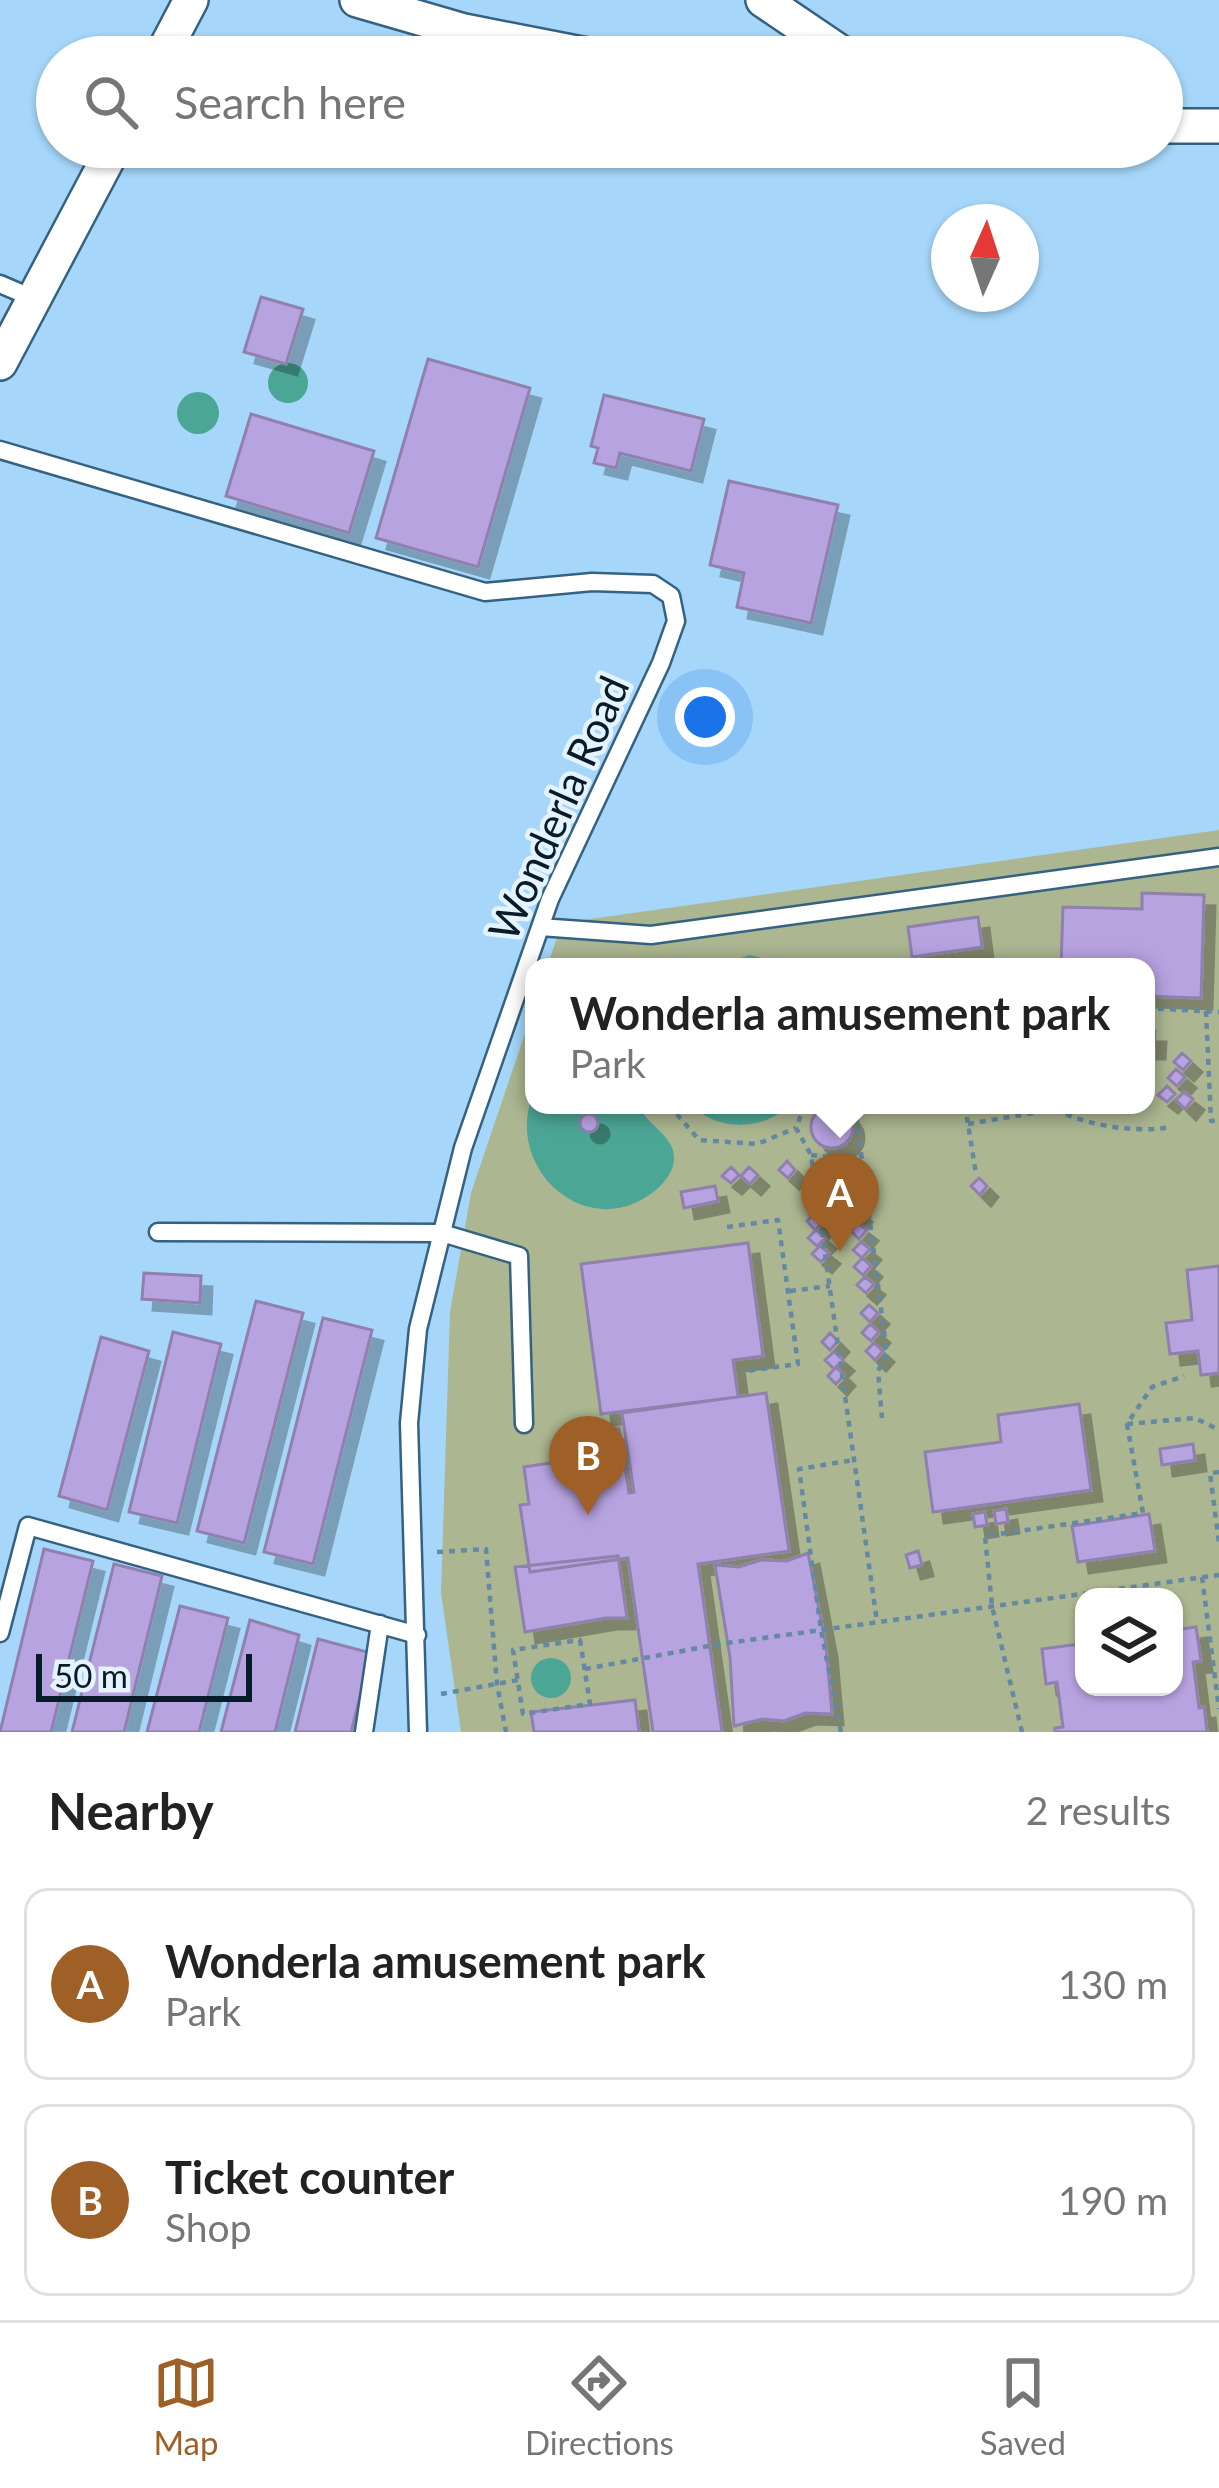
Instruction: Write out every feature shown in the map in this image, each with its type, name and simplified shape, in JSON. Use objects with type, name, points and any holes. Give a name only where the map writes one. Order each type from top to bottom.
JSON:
[{"type":"street","points":[[172,36],[190,0]]},
{"type":"street","points":[[356,0],[490,36]]},
{"type":"street","points":[[763,0],[816,36]]},
{"type":"street","points":[[1183,126],[1219,126]]},
{"type":"street","points":[[0,363],[103,168]]},
{"type":"lane","points":[[0,284],[35,299]]},
{"type":"lane","name":"Wonderla Road","points":[[0,450],[485,592],[592,582],[653,584],[671,596],[676,621],[661,663],[550,898],[529,958]]},
{"type":"lane","points":[[540,927],[651,935],[1219,857]]},
{"type":"lane","name":"Wonderla Road","points":[[418,1732],[409,1423],[418,1330],[463,1148],[525,970]]},
{"type":"lane","points":[[158,1232],[442,1233],[519,1256],[524,1424]]},
{"type":"lane","points":[[0,1633],[28,1526],[417,1634]]},
{"type":"lane","points":[[364,1732],[380,1624]]},
{"type":"path","points":[[1155,1008],[1219,1012]]},
{"type":"path","points":[[1206,1011],[1211,1121],[1219,1120]]},
{"type":"path","points":[[677,1114],[699,1140],[757,1144],[796,1128],[802,1114]]},
{"type":"path","points":[[856,1114],[886,1355],[878,1371],[882,1418]]},
{"type":"path","points":[[966,1114],[976,1174]]},
{"type":"path","points":[[968,1124],[1025,1114]]},
{"type":"path","points":[[1063,1114],[1078,1122],[1152,1130],[1171,1126]]},
{"type":"path","points":[[796,1128],[811,1155],[877,1622]]},
{"type":"path","points":[[811,1155],[843,1158],[863,1154]]},
{"type":"path","points":[[727,1227],[778,1220],[790,1292],[798,1364],[747,1371]]},
{"type":"path","points":[[790,1292],[830,1286]]},
{"type":"path","points":[[1022,1732],[992,1606],[985,1536],[1143,1513],[1127,1424],[1152,1387],[1184,1376]]},
{"type":"path","points":[[1127,1424],[1195,1418],[1219,1430]]},
{"type":"path","points":[[841,1732],[820,1630],[799,1469],[854,1460]]},
{"type":"path","points":[[1219,1472],[1210,1472],[1219,1543]]},
{"type":"path","points":[[414,1553],[486,1549],[497,1684],[506,1732]]},
{"type":"path","points":[[585,1669],[720,1644],[1219,1575]]},
{"type":"path","points":[[1202,1577],[1219,1708]]},
{"type":"path","points":[[580,1640],[590,1704],[523,1714],[518,1680],[513,1650],[580,1640]]},
{"type":"path","points":[[418,1698],[518,1680]]},
{"type":"shaded area","points":[[288,363],[302,369],[308,383],[302,397],[288,403],[274,397],[268,383],[274,369]]},
{"type":"shaded area","points":[[198,392],[213,398],[219,413],[213,428],[198,434],[183,428],[177,413],[183,398]]},
{"type":"shaded area","points":[[1219,830],[1219,1732],[461,1732],[441,1593],[450,1312],[471,1193],[525,1034],[525,1114],[1155,1114],[1155,958],[550,958],[562,923]]},
{"type":"shaded area","points":[[529,1114],[644,1114],[665,1137],[674,1162],[657,1189],[631,1205],[605,1209],[580,1204],[558,1191],[541,1172],[530,1148]]},
{"type":"shaded area","points":[[702,1114],[779,1114],[754,1124],[714,1120]]},
{"type":"shaded area","points":[[551,1658],[565,1664],[571,1678],[565,1692],[551,1698],[537,1692],[531,1678],[537,1664]]},
{"type":"building","points":[[261,297],[303,309],[286,364],[244,352]]},
{"type":"building","points":[[428,359],[530,388],[478,567],[376,538]]},
{"type":"building","points":[[604,395],[704,419],[691,471],[620,453],[616,468],[594,463],[598,448],[591,446]]},
{"type":"building","points":[[251,414],[374,451],[349,533],[226,496]]},
{"type":"building","points":[[729,481],[838,505],[811,623],[737,607],[744,573],[710,565]]},
{"type":"building","points":[[1142,893],[1204,895],[1201,998],[1155,996],[1155,958],[1061,958],[1063,907],[1142,909]]},
{"type":"building","points":[[978,917],[982,947],[912,957],[908,927]]},
{"type":"building","points":[[1182,1053],[1191,1061],[1183,1070],[1174,1062]]},
{"type":"building","points":[[1176,1069],[1185,1077],[1177,1086],[1168,1078]]},
{"type":"building","points":[[1167,1086],[1175,1094],[1167,1102],[1158,1095]]},
{"type":"building","points":[[1184,1092],[1193,1099],[1185,1109],[1176,1100]]},
{"type":"building","points":[[589,1114],[598,1123],[589,1132],[580,1123]]},
{"type":"building","points":[[816,1114],[848,1114],[852,1135],[840,1147],[824,1147],[812,1135]]},
{"type":"building","points":[[787,1161],[795,1170],[788,1178],[779,1170]]},
{"type":"building","points":[[731,1167],[739,1175],[731,1183],[722,1176]]},
{"type":"building","points":[[749,1167],[758,1175],[750,1184],[741,1176]]},
{"type":"building","points":[[979,1178],[987,1186],[980,1195],[971,1186]]},
{"type":"building","points":[[851,1184],[860,1192],[852,1200],[843,1193]]},
{"type":"building","points":[[715,1186],[718,1201],[684,1208],[681,1192]]},
{"type":"building","points":[[852,1203],[861,1211],[853,1220],[844,1212]]},
{"type":"building","points":[[815,1213],[824,1221],[815,1230],[807,1221]]},
{"type":"building","points":[[858,1223],[867,1230],[859,1239],[851,1231]]},
{"type":"building","points":[[816,1230],[825,1238],[817,1246],[808,1238]]},
{"type":"building","points":[[861,1242],[870,1249],[862,1258],[853,1250]]},
{"type":"building","points":[[748,1243],[763,1356],[733,1360],[738,1397],[601,1414],[581,1264]]},
{"type":"building","points":[[820,1246],[829,1253],[821,1262],[812,1254]]},
{"type":"building","points":[[862,1258],[871,1266],[863,1275],[854,1267]]},
{"type":"building","points":[[1219,1266],[1219,1373],[1201,1375],[1198,1351],[1170,1354],[1166,1323],[1192,1320],[1187,1270]]},
{"type":"building","points":[[144,1273],[201,1276],[200,1303],[142,1299]]},
{"type":"building","points":[[865,1277],[874,1284],[866,1293],[857,1285]]},
{"type":"building","points":[[256,1301],[303,1313],[244,1543],[197,1531]]},
{"type":"building","points":[[869,1305],[878,1313],[870,1322],[861,1313]]},
{"type":"building","points":[[323,1318],[372,1330],[313,1564],[264,1552]]},
{"type":"building","points":[[870,1324],[879,1332],[871,1341],[862,1333]]},
{"type":"building","points":[[173,1332],[221,1344],[177,1523],[129,1512]]},
{"type":"building","points":[[830,1333],[838,1341],[830,1350],[822,1342]]},
{"type":"building","points":[[101,1337],[149,1351],[107,1510],[59,1496]]},
{"type":"building","points":[[874,1343],[883,1351],[875,1360],[866,1351]]},
{"type":"building","points":[[834,1352],[843,1360],[834,1369],[825,1360]]},
{"type":"building","points":[[836,1367],[844,1375],[836,1384],[828,1376]]},
{"type":"building","points":[[766,1393],[789,1551],[698,1564],[722,1732],[653,1732],[628,1558],[530,1572],[520,1505],[529,1504],[524,1467],[563,1461],[560,1437],[619,1428],[629,1493],[634,1492],[622,1413]]},
{"type":"building","points":[[1079,1404],[1091,1490],[933,1512],[925,1452],[1001,1442],[998,1415]]},
{"type":"building","points":[[1193,1444],[1195,1460],[1162,1465],[1160,1449]]},
{"type":"building","points":[[1006,1509],[1008,1522],[996,1524],[994,1511]]},
{"type":"building","points":[[985,1512],[987,1525],[975,1527],[973,1514]]},
{"type":"building","points":[[1149,1514],[1155,1551],[1078,1562],[1072,1526]]},
{"type":"building","points":[[44,1549],[93,1561],[51,1732],[0,1732]]},
{"type":"building","points":[[918,1551],[922,1565],[910,1568],[906,1555]]},
{"type":"building","points":[[808,1553],[826,1646],[832,1714],[805,1713],[784,1721],[762,1719],[734,1726],[730,1657],[715,1565],[787,1561]]},
{"type":"building","points":[[618,1556],[627,1618],[525,1632],[515,1567]]},
{"type":"building","points":[[114,1564],[162,1576],[124,1732],[72,1732]]},
{"type":"building","points":[[180,1606],[228,1618],[199,1732],[147,1732]]},
{"type":"building","points":[[250,1620],[299,1635],[275,1732],[221,1732]]},
{"type":"building","points":[[1196,1627],[1201,1661],[1193,1662],[1207,1732],[1055,1732],[1063,1727],[1057,1682],[1046,1684],[1042,1649],[1075,1645],[1075,1696],[1183,1696],[1183,1629]]},
{"type":"building","points":[[318,1639],[371,1653],[351,1732],[295,1732]]},
{"type":"building","points":[[635,1700],[639,1732],[534,1732],[531,1712]]},
{"type":"place","name":"Wonderla amusement park","points":[[840,1252]]},
{"type":"place","name":"Ticket counter","points":[[588,1515]]}]
